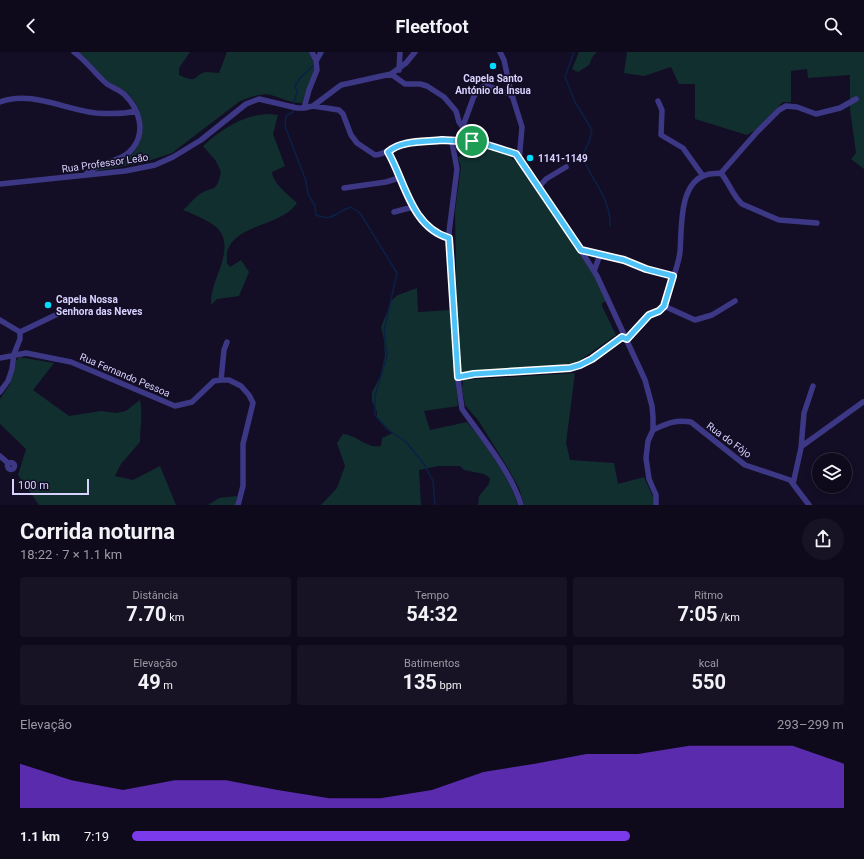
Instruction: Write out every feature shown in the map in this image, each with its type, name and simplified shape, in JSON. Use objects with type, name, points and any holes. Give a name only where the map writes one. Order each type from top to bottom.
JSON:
[{"type":"street","points":[[74,52],[108,85],[125,95],[136,111],[141,123],[134,148],[126,155],[97,165],[86,174]]},
{"type":"street","points":[[312,52],[317,63]]},
{"type":"street","points":[[301,108],[321,52]]},
{"type":"street","points":[[399,70],[400,52]]},
{"type":"street","name":"Rua Professor Leão","points":[[0,184],[125,171],[156,165],[173,157],[201,140],[246,104],[259,99],[301,108],[313,106],[341,85],[392,74],[399,70],[415,52]]},
{"type":"street","points":[[500,52],[504,60],[522,126],[520,161]]},
{"type":"street","points":[[392,74],[405,84],[420,84],[435,91],[456,111],[459,122],[472,141]]},
{"type":"street","points":[[463,126],[474,96],[485,85],[510,94],[514,100]]},
{"type":"street","points":[[0,102],[16,99],[38,100],[96,113],[136,111]]},
{"type":"street","points":[[658,100],[662,110],[661,135],[683,148],[703,176]]},
{"type":"street","points":[[627,339],[645,318],[664,306],[680,252],[680,236],[685,199],[688,191],[698,179],[703,176],[721,173],[757,132],[779,110],[786,106],[797,107],[816,114],[840,108],[856,100]]},
{"type":"street","points":[[313,106],[339,110],[343,114],[351,135],[367,151],[375,155],[388,152],[393,148],[410,143],[442,140],[452,142],[472,141],[516,154],[594,271],[645,380],[652,406],[653,430],[648,441],[646,458],[649,479],[656,495],[656,505]]},
{"type":"street","points":[[452,142],[457,169],[452,199],[449,238],[458,377],[462,409],[510,481],[517,493],[520,505]]},
{"type":"street","points":[[388,152],[413,207],[440,235],[449,238]]},
{"type":"street","points":[[538,188],[546,179],[566,167]]},
{"type":"street","points":[[721,173],[730,185],[737,200],[742,204],[779,220],[817,223]]},
{"type":"street","points":[[344,188],[386,182],[399,178]]},
{"type":"street","points":[[394,212],[413,207]]},
{"type":"street","points":[[581,250],[624,260],[646,269],[673,276]]},
{"type":"street","points":[[594,271],[600,255]]},
{"type":"street","points":[[664,306],[695,320],[712,315],[735,301]]},
{"type":"street","points":[[20,332],[66,310]]},
{"type":"street","points":[[0,320],[20,332]]},
{"type":"street","points":[[0,392],[8,381],[12,369],[14,354],[20,339],[20,332]]},
{"type":"street","points":[[458,377],[474,374],[570,368],[592,359],[622,337],[627,339]]},
{"type":"street","points":[[227,342],[224,350],[221,380],[229,380],[241,386],[249,395],[253,403],[243,444],[244,486],[238,505]]},
{"type":"street","name":"Rua Fernando Pessoa","points":[[0,358],[14,354],[26,353],[71,362],[175,406],[192,402],[214,381],[221,380]]},
{"type":"street","points":[[793,484],[802,446],[804,413],[813,386]]},
{"type":"street","points":[[802,446],[863,402]]},
{"type":"street","name":"Rua do Fôjo","points":[[653,430],[674,421],[682,420],[691,422],[745,464],[790,480],[809,505]]},
{"type":"street","points":[[0,456],[8,463]]},
{"type":"green space","points":[[78,52],[190,52],[179,68],[179,75],[190,79],[193,79],[206,72],[219,73],[227,52],[310,52],[315,69],[302,103],[267,94],[251,97],[240,101],[172,153],[142,163],[96,171],[99,168],[125,159],[134,152],[141,136],[142,120],[136,104],[131,97],[125,91],[105,79]]},
{"type":"green space","points":[[579,52],[597,52],[593,56],[589,65],[578,72],[572,69]]},
{"type":"green space","points":[[627,52],[864,52],[864,169],[851,159],[856,153],[850,109],[850,75],[808,78],[807,69],[791,71],[791,102],[783,102],[754,131],[747,135],[695,119],[695,84],[679,84],[671,67],[644,76],[624,73]]},
{"type":"green space","points":[[269,114],[278,115],[273,134],[285,166],[272,172],[273,177],[282,189],[297,203],[291,210],[282,216],[252,229],[235,239],[227,250],[227,263],[230,267],[241,260],[249,272],[239,296],[217,299],[211,305],[212,291],[223,258],[224,241],[216,227],[204,219],[183,210],[196,197],[205,191],[214,188],[218,183],[221,172],[216,161],[203,146],[233,124],[250,117]]},
{"type":"green space","points":[[475,145],[507,155],[518,163],[577,243],[608,300],[602,303],[602,306],[616,335],[576,363],[525,369],[460,373],[457,326],[455,211],[461,167],[458,157],[473,151]]},
{"type":"green space","points":[[417,288],[418,312],[451,310],[458,406],[424,411],[430,430],[467,422],[503,472],[518,505],[478,505],[479,496],[489,484],[490,478],[484,474],[464,470],[460,466],[438,466],[419,470],[421,505],[321,505],[337,488],[345,466],[337,443],[343,434],[371,446],[381,446],[382,438],[393,433],[377,418],[377,412],[372,401],[372,392],[380,377],[385,356],[381,327],[392,300],[398,295]]},
{"type":"green space","points":[[19,357],[54,363],[33,390],[69,416],[101,411],[116,413],[126,411],[140,400],[140,442],[121,464],[115,476],[133,480],[160,466],[176,505],[39,505],[18,475],[26,449],[0,424],[0,399],[10,384],[16,361]]},
{"type":"green space","points":[[575,373],[566,443],[570,460],[614,463],[618,484],[644,477],[654,499],[653,505],[524,505],[519,488],[506,465],[478,420],[465,405],[462,388],[463,380]]},
{"type":"green space","points":[[237,496],[236,505],[208,505],[219,498]]},
{"type":"waterway","points":[[574,52],[565,77],[575,102],[592,130],[589,142],[582,156],[604,198],[610,226]]},
{"type":"waterway","points":[[319,61],[323,54]]},
{"type":"waterway","points":[[293,105],[297,92],[295,86],[301,77],[314,65]]},
{"type":"waterway","points":[[293,108],[293,112],[286,116],[285,126],[306,181],[308,194],[315,206],[316,215],[331,217],[351,207],[360,213],[397,273],[384,331],[387,356],[375,396],[375,415],[387,429],[406,442],[424,464],[433,481],[435,505]]},
{"type":"place","name":"Capela Santo António da Ínsua","points":[[493,66]]},
{"type":"place","name":"1141-1149","points":[[530,158]]},
{"type":"place","name":"Capela Nossa Senhora das Neves","points":[[48,305]]},
{"type":"route","points":[[442,140],[452,142],[461,140],[472,141],[516,154],[551,208],[581,250],[624,260],[661,274],[673,276],[664,306],[659,311],[649,315],[635,328],[627,339],[622,337],[592,359],[580,365],[570,368],[474,374],[458,377],[454,338],[452,258],[449,238],[440,235],[415,211],[388,152],[402,144],[442,140]]}]
